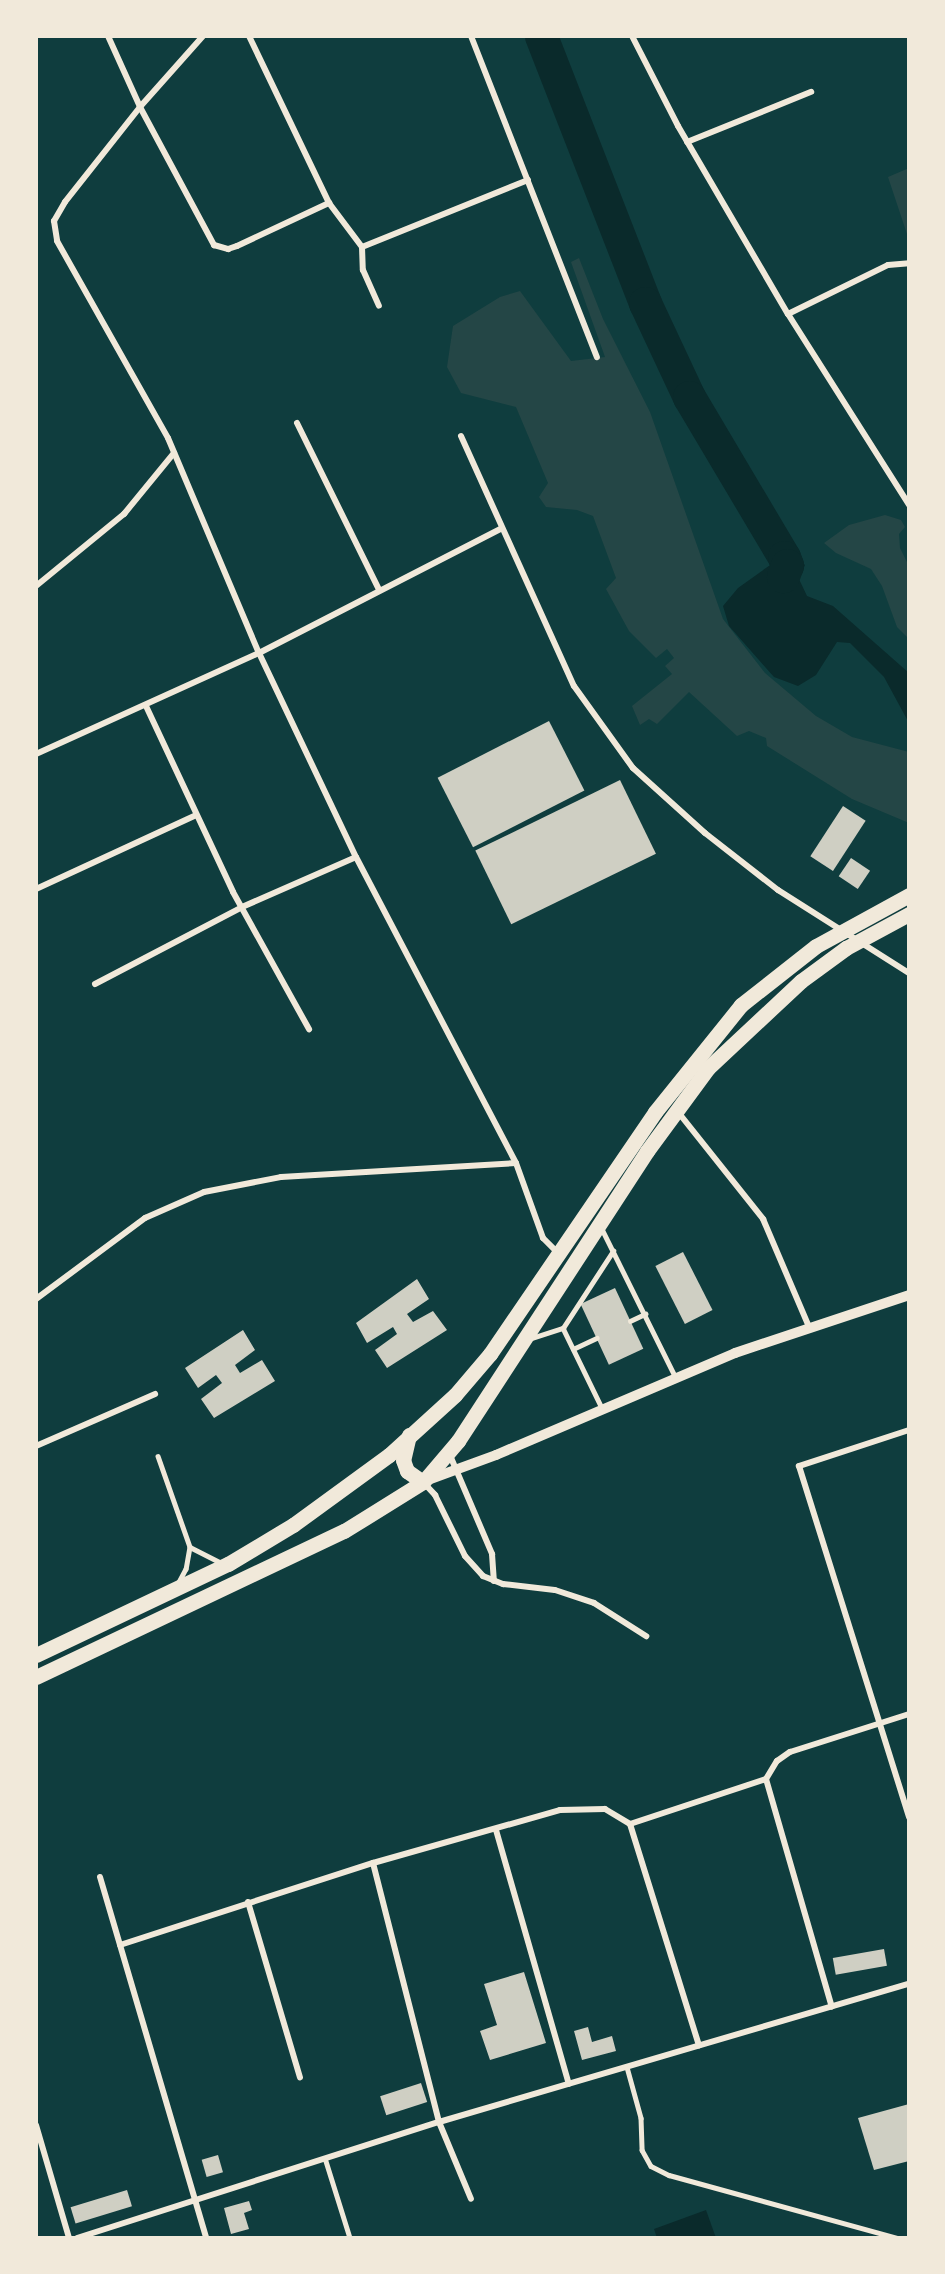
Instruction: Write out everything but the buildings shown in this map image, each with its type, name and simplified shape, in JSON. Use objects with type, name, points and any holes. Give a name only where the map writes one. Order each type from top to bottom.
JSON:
[{"type":"highway","points":[[37,1652],[173,1592],[228,1564],[293,1525],[409,1436],[455,1395],[490,1354],[655,1112],[741,1005],[816,946],[909,895]]},
{"type":"highway","points":[[36,1677],[344,1531],[423,1482],[449,1453],[676,1110],[708,1068],[775,1002],[846,948],[909,914]]},
{"type":"highway","points":[[409,1436],[403,1460],[407,1471],[423,1482]]},
{"type":"street","points":[[108,36],[140,107],[214,245],[228,249],[237,246],[329,203]]},
{"type":"street","points":[[203,36],[140,107],[54,220],[57,241],[174,453],[259,653],[356,857],[516,1163],[543,1238],[558,1253]]},
{"type":"street","points":[[249,36],[329,203],[362,247],[363,270],[380,306]]},
{"type":"street","points":[[471,36],[597,357]]},
{"type":"street","points":[[632,36],[687,142],[788,314],[909,504]]},
{"type":"street","points":[[687,142],[811,92]]},
{"type":"street","points":[[362,247],[528,180]]},
{"type":"street","points":[[788,314],[888,265],[909,263]]},
{"type":"street","points":[[297,423],[379,590]]},
{"type":"street","points":[[461,436],[574,686],[633,768],[705,833],[778,890],[908,973]]},
{"type":"street","points":[[36,586],[124,514],[174,453]]},
{"type":"street","points":[[36,754],[259,653],[501,528]]},
{"type":"street","points":[[146,706],[196,815],[242,907],[309,1029]]},
{"type":"street","points":[[36,889],[196,815]]},
{"type":"street","points":[[95,984],[242,907],[356,857]]},
{"type":"street","points":[[676,1110],[763,1219],[809,1327]]},
{"type":"street","points":[[36,1299],[145,1218],[204,1192],[281,1177],[516,1163]]},
{"type":"street","points":[[646,1636],[585,1600],[555,1590],[494,1581],[476,1570],[465,1556],[435,1495],[423,1482],[676,1378],[809,1327],[909,1295]]},
{"type":"street","points":[[36,1446],[155,1394]]},
{"type":"street","points":[[909,1430],[798,1466],[909,1817]]},
{"type":"street","points":[[449,1453],[492,1554],[494,1581]]},
{"type":"street","points":[[630,1824],[766,1779],[777,1761],[790,1752],[909,1714]]},
{"type":"street","points":[[766,1779],[832,2007]]},
{"type":"street","points":[[120,1945],[373,1863],[566,1809],[605,1809],[630,1824],[699,2046]]},
{"type":"street","points":[[496,1830],[569,2084]]},
{"type":"street","points":[[373,1863],[439,2122],[471,2199]]},
{"type":"street","points":[[100,1877],[206,2238]]},
{"type":"street","points":[[248,1902],[300,2077]]},
{"type":"street","points":[[77,2238],[193,2198],[439,2122],[909,1984]]},
{"type":"street","points":[[36,2125],[69,2238]]},
{"type":"lane","points":[[600,1224],[676,1378]]},
{"type":"lane","points":[[524,1341],[563,1328],[613,1251]]},
{"type":"lane","points":[[630,1321],[645,1314]]},
{"type":"lane","points":[[563,1328],[602,1408]]},
{"type":"lane","points":[[573,1349],[597,1338]]},
{"type":"lane","points":[[158,1455],[190,1547],[186,1569],[173,1592]]},
{"type":"lane","points":[[190,1547],[210,1560],[228,1564]]},
{"type":"lane","points":[[627,2067],[641,2118],[642,2150],[651,2166],[669,2175],[898,2238]]},
{"type":"lane","points":[[325,2158],[350,2238]]},
{"type":"shaded area","points":[[909,168],[909,240],[888,177]]},
{"type":"shaded area","points":[[579,258],[603,319],[650,412],[723,619],[765,673],[816,716],[852,737],[909,752],[909,823],[852,799],[767,746],[766,738],[749,731],[737,736],[689,692],[657,724],[649,719],[640,725],[632,706],[672,674],[665,666],[674,658],[667,649],[656,658],[629,631],[606,589],[616,578],[593,516],[577,510],[546,507],[539,497],[548,483],[516,407],[461,393],[447,367],[453,326],[500,297],[520,291],[571,361],[605,357],[571,262]]},
{"type":"shaded area","points":[[885,515],[901,520],[905,527],[899,534],[900,548],[909,566],[909,639],[897,627],[882,586],[871,569],[836,553],[824,543],[849,525]]},
{"type":"shaded area","points":[[771,536],[805,565],[798,577],[807,596],[833,606],[909,673],[909,723],[884,677],[850,643],[837,642],[816,675],[798,686],[774,677],[729,626],[723,606],[738,588],[773,563]]},
{"type":"shaded area","points":[[706,2210],[716,2238],[657,2238],[654,2229]]},
{"type":"waterway","points":[[541,36],[645,303],[689,397],[784,557],[787,565],[783,576]]}]
